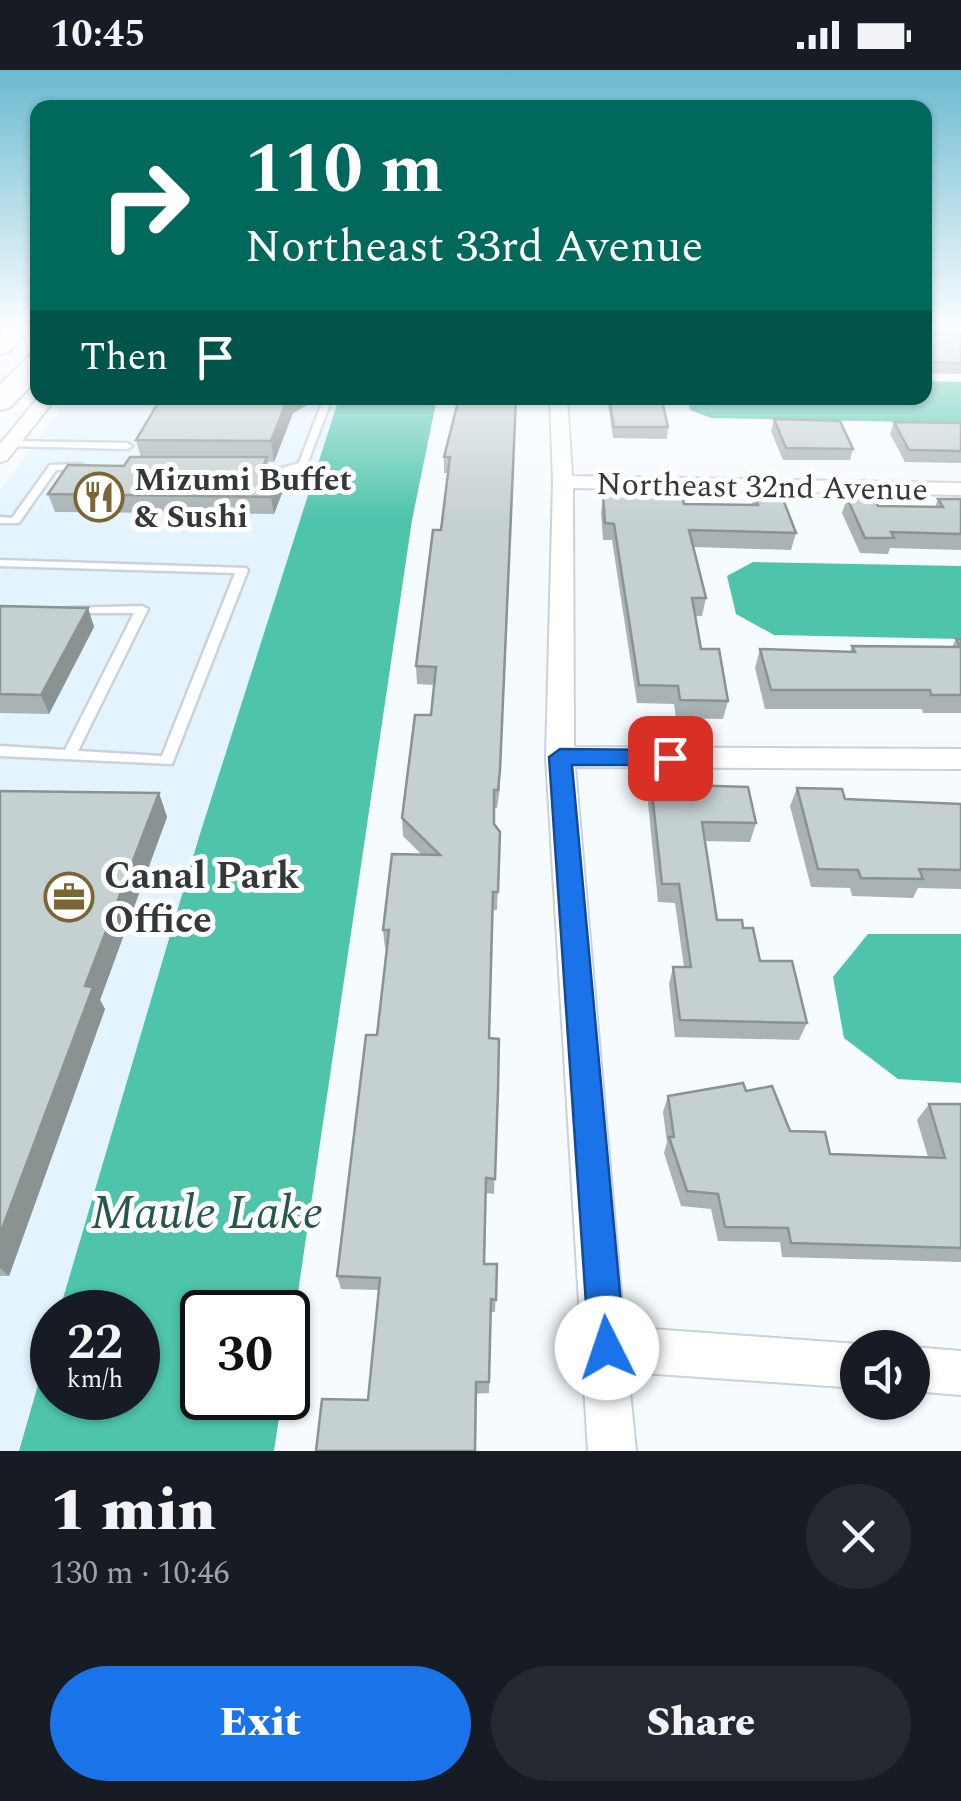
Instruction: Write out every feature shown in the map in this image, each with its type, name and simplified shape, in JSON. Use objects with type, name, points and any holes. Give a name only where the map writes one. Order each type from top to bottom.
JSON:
[{"type":"street","points":[[5,450],[41,405]]},
{"type":"street","points":[[558,405],[562,482],[560,757],[612,1451]]},
{"type":"street","name":"Northeast 32nd Avenue","points":[[562,482],[961,490]]},
{"type":"street","points":[[560,757],[961,759]]},
{"type":"street","points":[[607,1348],[840,1365]]},
{"type":"street","points":[[930,1370],[961,1373]]},
{"type":"lane","points":[[246,470],[284,472],[304,464],[325,405]]},
{"type":"lane","points":[[5,450],[127,446],[120,457]]},
{"type":"lane","points":[[0,520],[15,520],[53,467],[99,467]]},
{"type":"lane","points":[[0,562],[242,570],[167,761],[0,751]]},
{"type":"lane","points":[[54,610],[142,609],[69,755]]},
{"type":"shaded area","points":[[64,405],[337,405],[199,837],[65,1290],[30,1290],[30,1413],[19,1451],[0,1451],[0,490]]},
{"type":"water","points":[[932,389],[961,389],[961,423],[711,418],[690,410],[689,405],[932,405]]},
{"type":"water","name":"Maule Lake","points":[[337,405],[436,405],[412,520],[298,1290],[180,1290],[180,1420],[279,1420],[274,1451],[19,1451],[30,1413],[30,1420],[160,1420],[160,1290],[65,1290],[199,837]]},
{"type":"water","points":[[753,562],[961,566],[961,639],[774,635],[736,614],[727,576]]},
{"type":"water","points":[[868,934],[961,934],[961,1083],[898,1079],[844,1038],[833,977]]},
{"type":"building","points":[[157,405],[285,405],[271,441],[136,440]]},
{"type":"building","points":[[457,405],[516,405],[500,770],[498,790],[494,790],[494,824],[500,832],[498,892],[493,892],[489,1038],[499,1039],[495,1179],[486,1178],[484,1264],[497,1264],[496,1300],[491,1299],[489,1382],[476,1382],[475,1451],[316,1451],[322,1399],[368,1400],[380,1278],[337,1276],[366,1035],[377,1035],[389,930],[383,930],[392,854],[440,855],[402,818],[415,715],[431,715],[436,667],[416,666],[433,530],[441,530],[450,457],[444,457]]},
{"type":"building","points":[[610,405],[663,405],[668,427],[614,427]]},
{"type":"building","points":[[774,419],[840,421],[853,449],[786,448]]},
{"type":"building","points":[[894,422],[961,423],[961,451],[909,450]]},
{"type":"building","points":[[130,457],[267,457],[262,470],[281,470],[271,497],[48,494],[68,465],[124,466]]},
{"type":"building","points":[[616,489],[681,491],[684,504],[758,505],[754,493],[781,494],[796,533],[689,530],[706,598],[692,598],[701,649],[719,649],[728,701],[680,700],[678,686],[639,685],[614,524],[605,523],[603,496]]},
{"type":"building","points":[[847,498],[874,498],[878,506],[943,507],[938,499],[961,499],[961,534],[891,532],[894,538],[865,538]]},
{"type":"building","points":[[0,606],[88,608],[41,695],[0,694]]},
{"type":"building","points":[[852,646],[961,647],[961,695],[931,695],[930,690],[771,690],[760,649],[855,652]]},
{"type":"building","points":[[651,784],[748,787],[756,823],[702,822],[717,920],[742,920],[743,928],[753,928],[760,961],[792,961],[807,1023],[680,1020],[673,967],[691,967],[679,884],[662,884]]},
{"type":"building","points":[[797,788],[842,789],[845,799],[961,804],[961,870],[919,869],[923,879],[861,878],[858,870],[818,869]]},
{"type":"building","points":[[0,791],[159,793],[85,986],[93,987],[0,1234]]},
{"type":"building","points":[[743,1083],[746,1091],[772,1086],[790,1131],[825,1132],[830,1154],[945,1158],[929,1104],[961,1104],[961,1248],[791,1243],[788,1228],[725,1227],[718,1194],[687,1191],[669,1137],[674,1137],[668,1096]]},
{"type":"place","name":"Mizumi Buffet & Sushi","points":[[99,497]]},
{"type":"place","name":"Canal Park Office","points":[[69,897]]},
{"type":"route","points":[[607,1348],[560,757],[670,758]]}]
